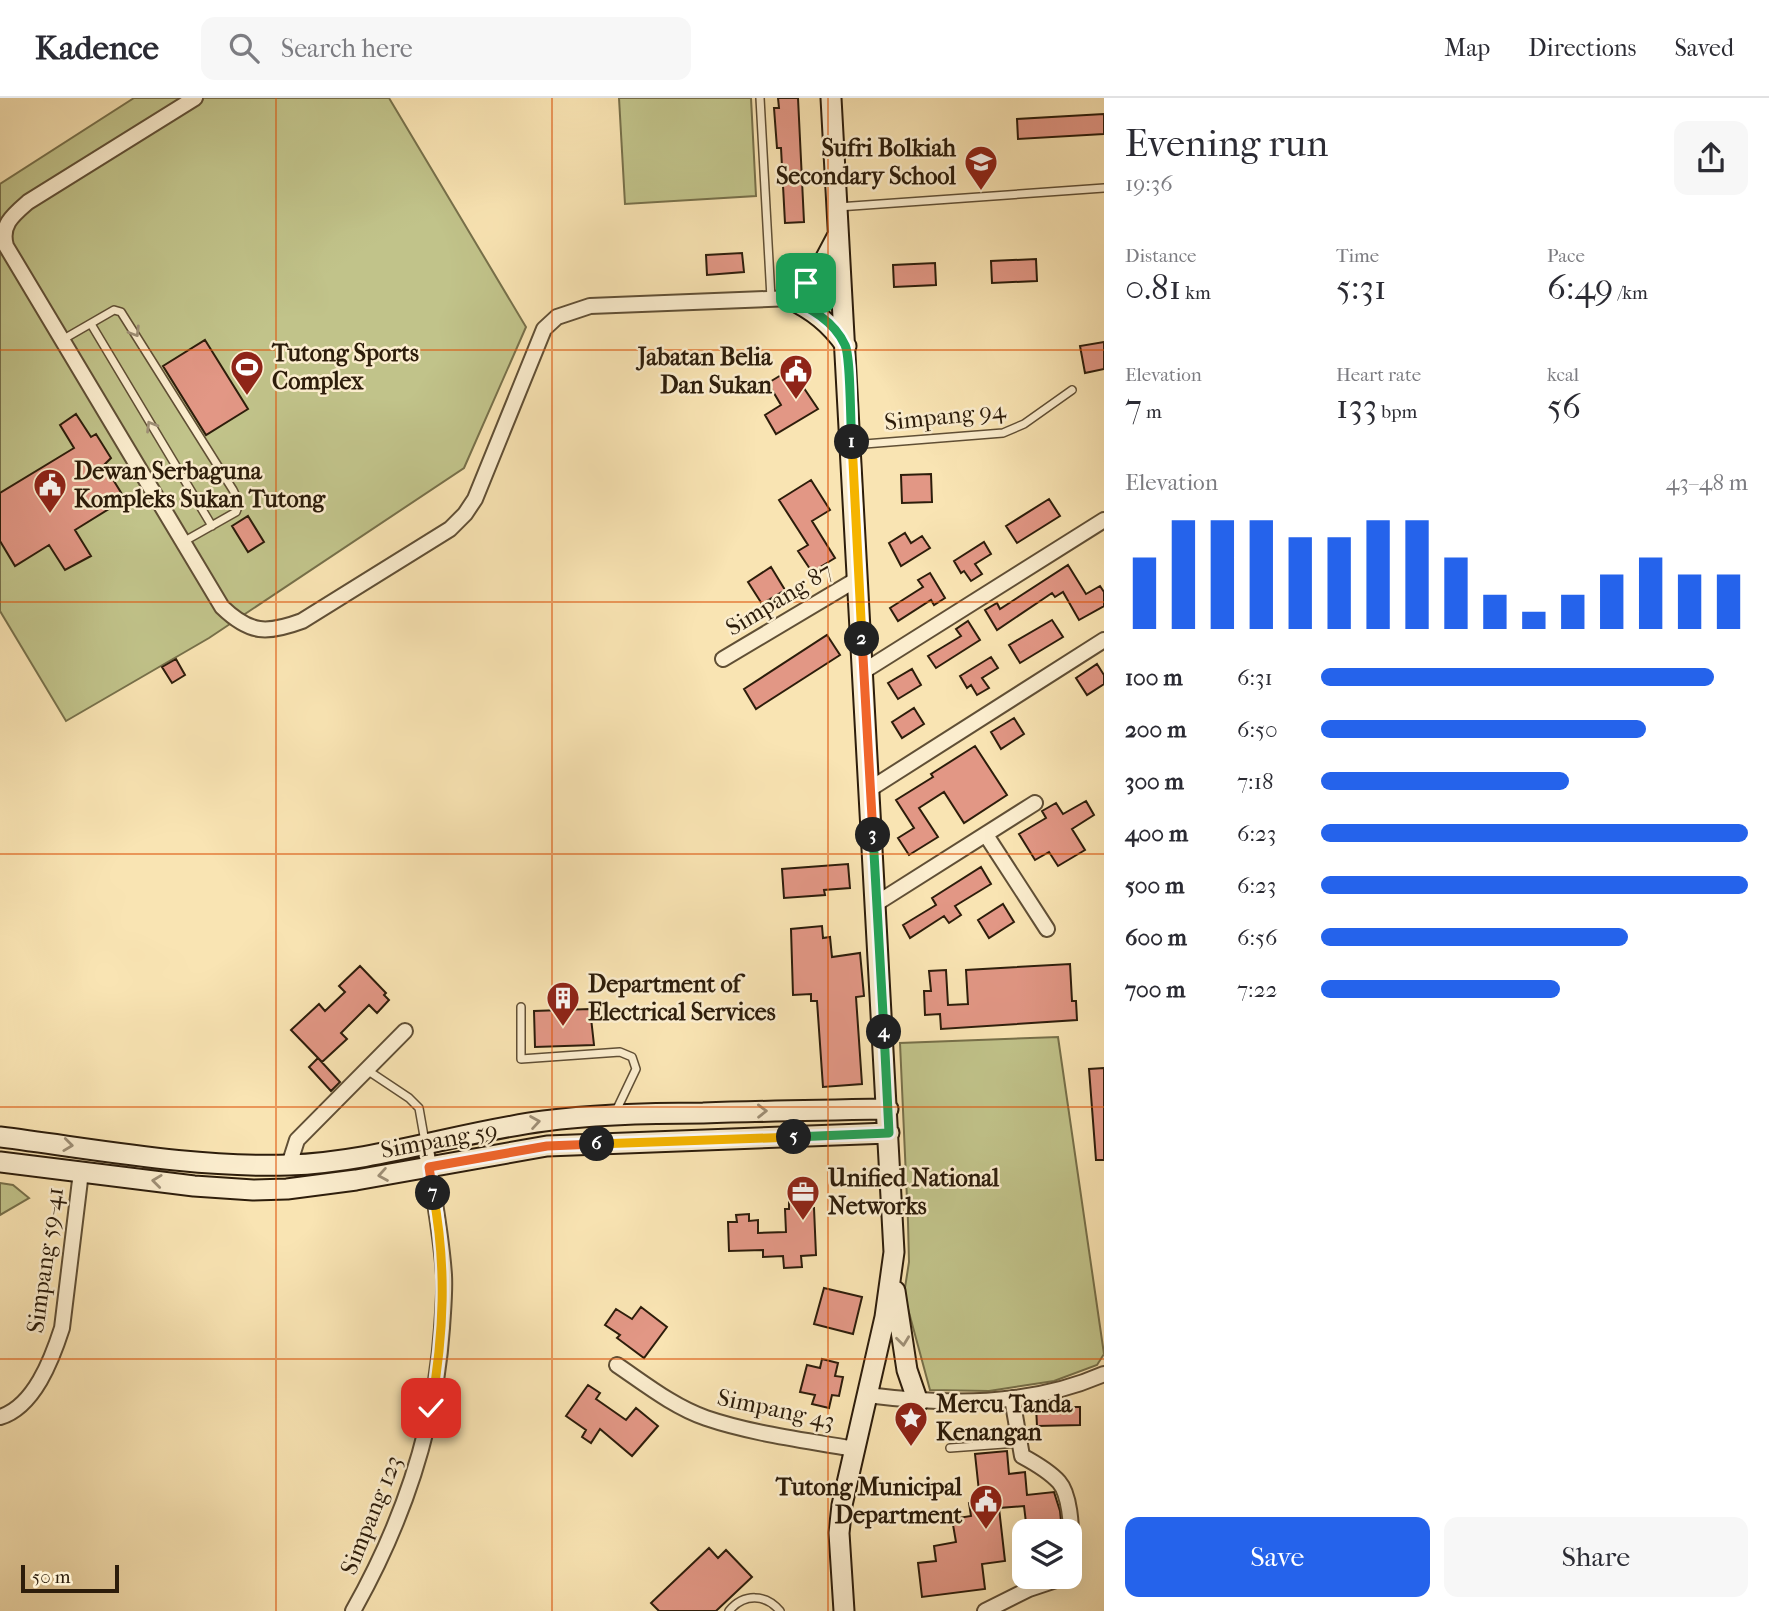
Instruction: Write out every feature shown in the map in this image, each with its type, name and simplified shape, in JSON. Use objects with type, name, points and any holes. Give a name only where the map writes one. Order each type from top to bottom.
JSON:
[{"type":"street","points":[[195,98],[39,195],[7,223],[4,229],[6,246],[222,607],[238,622],[258,630],[280,629],[302,621],[450,529],[465,514],[475,499],[544,330],[557,317],[590,306],[843,296]]},
{"type":"street","points":[[831,98],[894,1252],[886,1317],[842,1505],[839,1532],[844,1611]]},
{"type":"street","points":[[779,298],[820,269],[839,233]]},
{"type":"street","points":[[779,298],[819,314],[834,328],[846,347]]},
{"type":"street","points":[[864,671],[1104,520]]},
{"type":"street","name":"Simpang 87","points":[[723,659],[859,578]]},
{"type":"street","points":[[870,789],[1104,640]]},
{"type":"street","points":[[877,903],[1035,803]]},
{"type":"street","points":[[986,835],[1047,929]]},
{"type":"street","points":[[289,1165],[297,1140],[405,1031]]},
{"type":"street","name":"Simpang 59","points":[[0,1137],[197,1162],[255,1166],[289,1165],[353,1158],[546,1121],[614,1115],[888,1109]]},
{"type":"street","name":"Simpang 59","points":[[0,1162],[194,1186],[253,1190],[321,1185],[547,1146],[889,1133]]},
{"type":"street","name":"Simpang 123","points":[[353,1611],[384,1553],[402,1507],[419,1457],[440,1359],[444,1278],[439,1222],[425,1143]]},
{"type":"street","name":"Simpang 59-41","points":[[0,1417],[8,1415],[23,1404],[56,1347],[61,1328],[81,1172]]},
{"type":"street","points":[[892,1280],[907,1370],[918,1402]]},
{"type":"street","name":"Simpang 43","points":[[617,1366],[704,1418],[740,1428],[854,1449]]},
{"type":"street","points":[[867,1395],[945,1403],[1012,1398],[1047,1393],[1104,1374]]},
{"type":"street","points":[[1012,1398],[1022,1457],[1060,1482],[1067,1495],[1069,1519]]},
{"type":"street","points":[[985,1611],[1029,1589]]},
{"type":"lane","points":[[760,98],[779,298]]},
{"type":"lane","points":[[838,207],[1104,188]]},
{"type":"lane","points":[[62,340],[114,310],[125,315],[233,490],[239,506],[236,512],[183,542]]},
{"type":"lane","points":[[91,324],[212,526]]},
{"type":"lane","name":"Simpang 94","points":[[852,445],[1003,433],[1024,424],[1072,390]]},
{"type":"lane","points":[[521,1006],[521,1059],[620,1052],[632,1057],[636,1069],[614,1115]]},
{"type":"lane","points":[[367,1070],[409,1098],[419,1108],[425,1143]]},
{"type":"lane","points":[[950,1448],[1018,1443]]},
{"type":"lane","points":[[729,1611],[743,1600],[752,1597],[772,1602],[780,1611]]},
{"type":"green space","name":"Tutong Sports Complex","points":[[134,98],[389,98],[526,327],[464,468],[209,638],[66,721],[0,611],[0,184]]},
{"type":"green space","points":[[619,98],[751,98],[756,196],[625,204]]},
{"type":"green space","points":[[1058,1037],[1104,1354],[1097,1365],[1054,1381],[989,1391],[930,1390],[904,1294],[909,1262],[900,1043]]},
{"type":"green space","points":[[0,1183],[13,1185],[29,1198],[0,1215]]},
{"type":"building","points":[[778,98],[798,98],[804,222],[785,223],[781,148],[777,148],[774,108],[779,108]]},
{"type":"building","points":[[1104,114],[1104,134],[1018,139],[1017,119]]},
{"type":"building","points":[[742,253],[744,272],[707,275],[706,255]]},
{"type":"building","points":[[1036,259],[1037,281],[992,283],[991,261]]},
{"type":"building","points":[[935,263],[936,285],[894,287],[893,265]]},
{"type":"building","points":[[205,340],[248,409],[206,435],[163,366]]},
{"type":"building","points":[[1104,342],[1104,369],[1085,373],[1080,346]]},
{"type":"building","name":"Jabatan Belia Dan Sukan","points":[[791,369],[818,409],[776,434],[765,415],[781,405],[768,383]]},
{"type":"building","name":"Dewan Serbaguna Kompleks Sukan Tutong","points":[[76,414],[91,437],[96,434],[111,458],[104,465],[125,499],[75,530],[91,556],[65,570],[49,545],[15,566],[0,541],[0,493],[74,448],[60,425]]},
{"type":"building","points":[[931,474],[932,502],[902,503],[901,475]]},
{"type":"building","points":[[811,480],[830,510],[812,521],[835,558],[812,572],[798,551],[808,545],[779,500]]},
{"type":"building","points":[[1049,499],[1060,516],[1017,543],[1006,526]]},
{"type":"building","points":[[248,516],[264,542],[248,552],[232,526]]},
{"type":"building","points":[[905,533],[911,543],[922,536],[930,548],[901,566],[889,543]]},
{"type":"building","points":[[984,542],[991,554],[975,564],[982,574],[971,581],[964,571],[961,573],[954,561]]},
{"type":"building","points":[[1068,565],[1086,594],[1100,586],[1104,592],[1104,606],[1079,620],[1063,592],[1055,597],[1052,593],[997,630],[985,610],[997,603],[1000,609]]},
{"type":"building","points":[[771,567],[785,590],[762,604],[748,582]]},
{"type":"building","points":[[930,573],[945,598],[934,605],[931,600],[898,621],[890,608],[923,587],[918,580]]},
{"type":"building","points":[[1052,620],[1063,637],[1020,663],[1009,645]]},
{"type":"building","points":[[968,621],[980,640],[936,668],[928,656],[961,636],[956,629]]},
{"type":"building","points":[[827,635],[840,655],[756,709],[744,689]]},
{"type":"building","points":[[991,657],[998,668],[982,678],[989,688],[977,695],[971,685],[967,688],[960,676]]},
{"type":"building","points":[[176,659],[185,675],[172,683],[162,667]]},
{"type":"building","points":[[1097,664],[1104,675],[1104,684],[1087,695],[1076,678]]},
{"type":"building","points":[[912,669],[921,685],[898,699],[888,683]]},
{"type":"building","points":[[914,708],[924,724],[902,738],[892,722]]},
{"type":"building","points":[[1014,718],[1024,734],[1001,749],[991,732]]},
{"type":"building","points":[[975,746],[1007,795],[964,823],[944,792],[919,808],[938,837],[909,855],[898,838],[914,828],[896,800]]},
{"type":"building","points":[[1086,801],[1094,815],[1072,829],[1085,850],[1058,866],[1049,852],[1035,860],[1019,834],[1046,818],[1042,811],[1056,803],[1063,814]]},
{"type":"building","points":[[848,864],[850,888],[824,890],[825,895],[784,898],[782,869]]},
{"type":"building","points":[[981,867],[991,884],[955,906],[961,915],[949,923],[944,916],[910,938],[903,925],[936,905],[932,898]]},
{"type":"building","points":[[1003,904],[1014,922],[989,938],[978,920]]},
{"type":"building","points":[[822,926],[823,938],[830,937],[832,957],[860,953],[864,996],[856,997],[862,1084],[823,1087],[817,1001],[811,1001],[811,994],[793,995],[791,929]]},
{"type":"building","points":[[1070,964],[1072,1001],[1076,1001],[1077,1020],[941,1029],[940,1014],[925,1015],[924,991],[931,991],[929,971],[946,970],[948,1005],[968,1004],[966,970]]},
{"type":"building","points":[[360,966],[386,993],[384,995],[389,1000],[377,1013],[369,1005],[341,1033],[347,1039],[322,1062],[291,1030],[319,1004],[325,1011],[345,992],[339,986]]},
{"type":"building","name":"Department of Electrical Services","points":[[590,1009],[594,1045],[535,1047],[534,1011]]},
{"type":"building","points":[[318,1058],[340,1082],[331,1091],[309,1067]]},
{"type":"building","points":[[1104,1068],[1104,1160],[1096,1160],[1089,1069]]},
{"type":"building","points":[[808,1189],[809,1208],[814,1208],[816,1255],[801,1256],[802,1267],[784,1268],[783,1256],[763,1257],[763,1250],[729,1251],[728,1222],[737,1222],[736,1215],[749,1214],[749,1221],[758,1220],[758,1233],[786,1232],[785,1209],[789,1209],[789,1190]]},
{"type":"building","points":[[824,1288],[862,1297],[853,1334],[814,1324]]},
{"type":"building","points":[[641,1307],[667,1327],[644,1358],[617,1338],[620,1335],[605,1325],[616,1309],[632,1319]]},
{"type":"building","points":[[822,1359],[838,1363],[835,1376],[843,1377],[839,1396],[832,1395],[829,1408],[812,1404],[815,1395],[800,1392],[807,1365],[820,1368]]},
{"type":"building","points":[[588,1385],[600,1393],[596,1399],[626,1420],[636,1408],[658,1426],[632,1456],[600,1429],[591,1443],[582,1437],[586,1430],[566,1416]]},
{"type":"building","points":[[1068,1401],[1068,1407],[1080,1407],[1080,1425],[1037,1426],[1036,1406],[1047,1406],[1047,1402]]},
{"type":"building","points":[[1007,1451],[1009,1474],[1025,1472],[1027,1495],[1054,1492],[1061,1519],[1026,1519],[1024,1506],[999,1508],[1005,1561],[982,1564],[985,1589],[922,1597],[918,1563],[936,1561],[934,1546],[956,1542],[952,1519],[971,1516],[969,1503],[980,1501],[975,1454]]},
{"type":"building","points":[[709,1548],[718,1558],[726,1550],[752,1577],[716,1611],[659,1611],[651,1603]]},
{"type":"place","name":"Sufri Bolkiah Secondary School","points":[[981,192]]},
{"type":"place","name":"Tutong Sports Complex","points":[[247,397]]},
{"type":"place","name":"Jabatan Belia Dan Sukan","points":[[796,401]]},
{"type":"place","name":"Dewan Serbaguna Kompleks Sukan Tutong","points":[[50,515]]},
{"type":"place","name":"Department of Electrical Services","points":[[563,1028]]},
{"type":"place","name":"Unified National Networks","points":[[803,1222]]},
{"type":"place","name":"Mercu Tanda Kenangan","points":[[911,1448]]},
{"type":"place","name":"Tutong Municipal Department","points":[[986,1531]]},
{"type":"route","points":[[431,1408],[440,1359],[444,1278],[439,1222],[429,1167],[547,1146],[889,1133],[846,347],[834,328],[819,314],[788,298],[806,283]]}]
